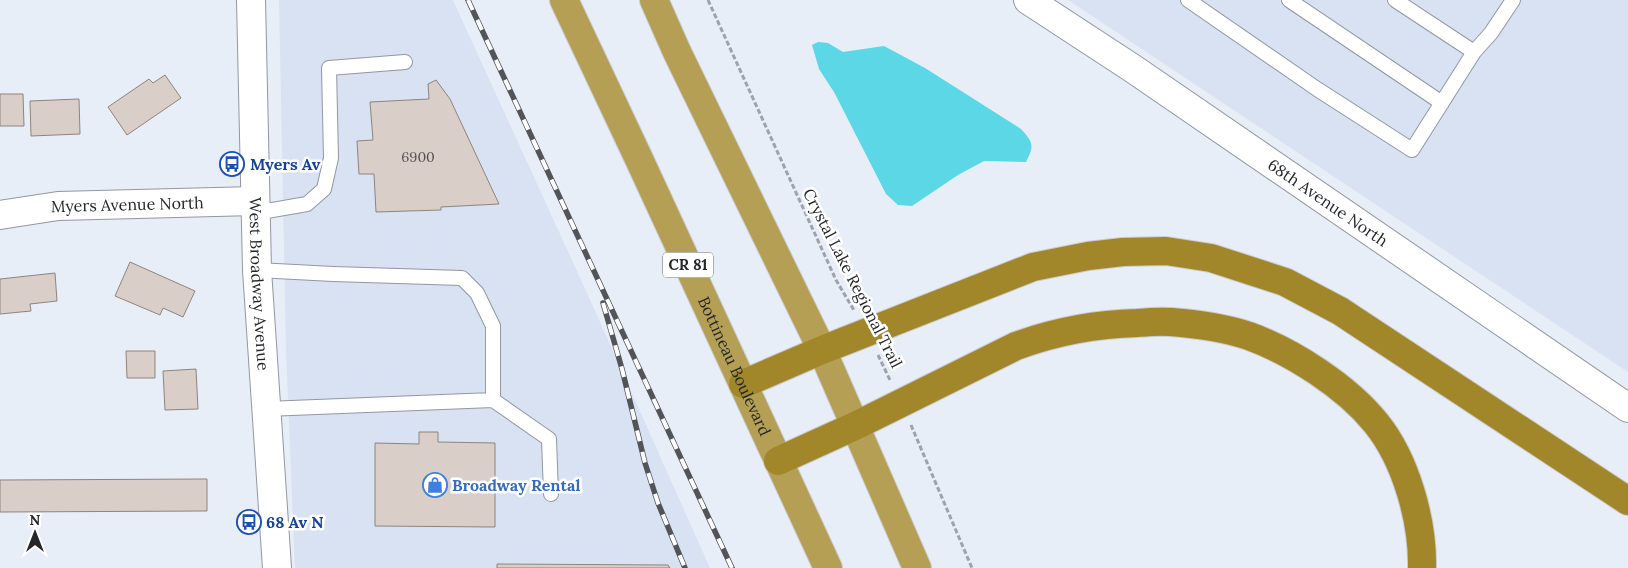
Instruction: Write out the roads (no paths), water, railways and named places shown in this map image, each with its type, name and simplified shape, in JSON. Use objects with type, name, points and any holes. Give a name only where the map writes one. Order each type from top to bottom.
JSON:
[{"type":"highway","name":"Bottineau Boulevard","points":[[564,0],[828,568]]},
{"type":"highway","points":[[654,0],[677,52],[822,350],[917,568]]},
{"type":"highway","points":[[743,384],[822,350],[1033,267],[1074,258],[1124,252],[1166,251],[1211,258],[1285,282],[1340,311],[1628,501]]},
{"type":"highway","points":[[778,461],[855,426],[1016,346],[1068,330],[1103,324],[1170,321],[1222,329],[1250,337],[1292,356],[1349,394],[1376,422],[1394,451],[1412,496],[1422,551],[1422,568]]},
{"type":"street","name":"West Broadway Avenue","points":[[251,0],[257,270],[277,568]]},
{"type":"street","name":"68th Avenue North","points":[[1028,0],[1132,68],[1628,408]]},
{"type":"street","name":"Myers Avenue North","points":[[0,215],[58,206],[255,207]]},
{"type":"lane","points":[[1188,0],[1316,90],[1412,150],[1474,52],[1491,33],[1513,0]]},
{"type":"lane","points":[[1290,0],[1442,103]]},
{"type":"lane","points":[[1395,0],[1474,52]]},
{"type":"lane","points":[[255,207],[307,204],[324,189],[331,158],[328,68],[405,62]]},
{"type":"lane","points":[[257,270],[462,278],[477,293],[493,326],[493,400]]},
{"type":"lane","points":[[266,409],[493,400],[548,439],[551,494]]},
{"type":"water","points":[[818,42],[828,43],[843,52],[884,46],[925,68],[1021,129],[1031,145],[1026,162],[984,161],[958,175],[912,206],[898,205],[886,194],[834,92],[819,69],[812,45]]},
{"type":"railway","points":[[468,0],[732,568]]},
{"type":"railway","points":[[603,303],[622,369],[645,463],[658,503],[685,568]]},
{"type":"place","name":"Myers Av","points":[[232,164]]},
{"type":"place","name":"Broadway Rental","points":[[435,485]]},
{"type":"place","name":"68 Av N","points":[[249,522]]}]
